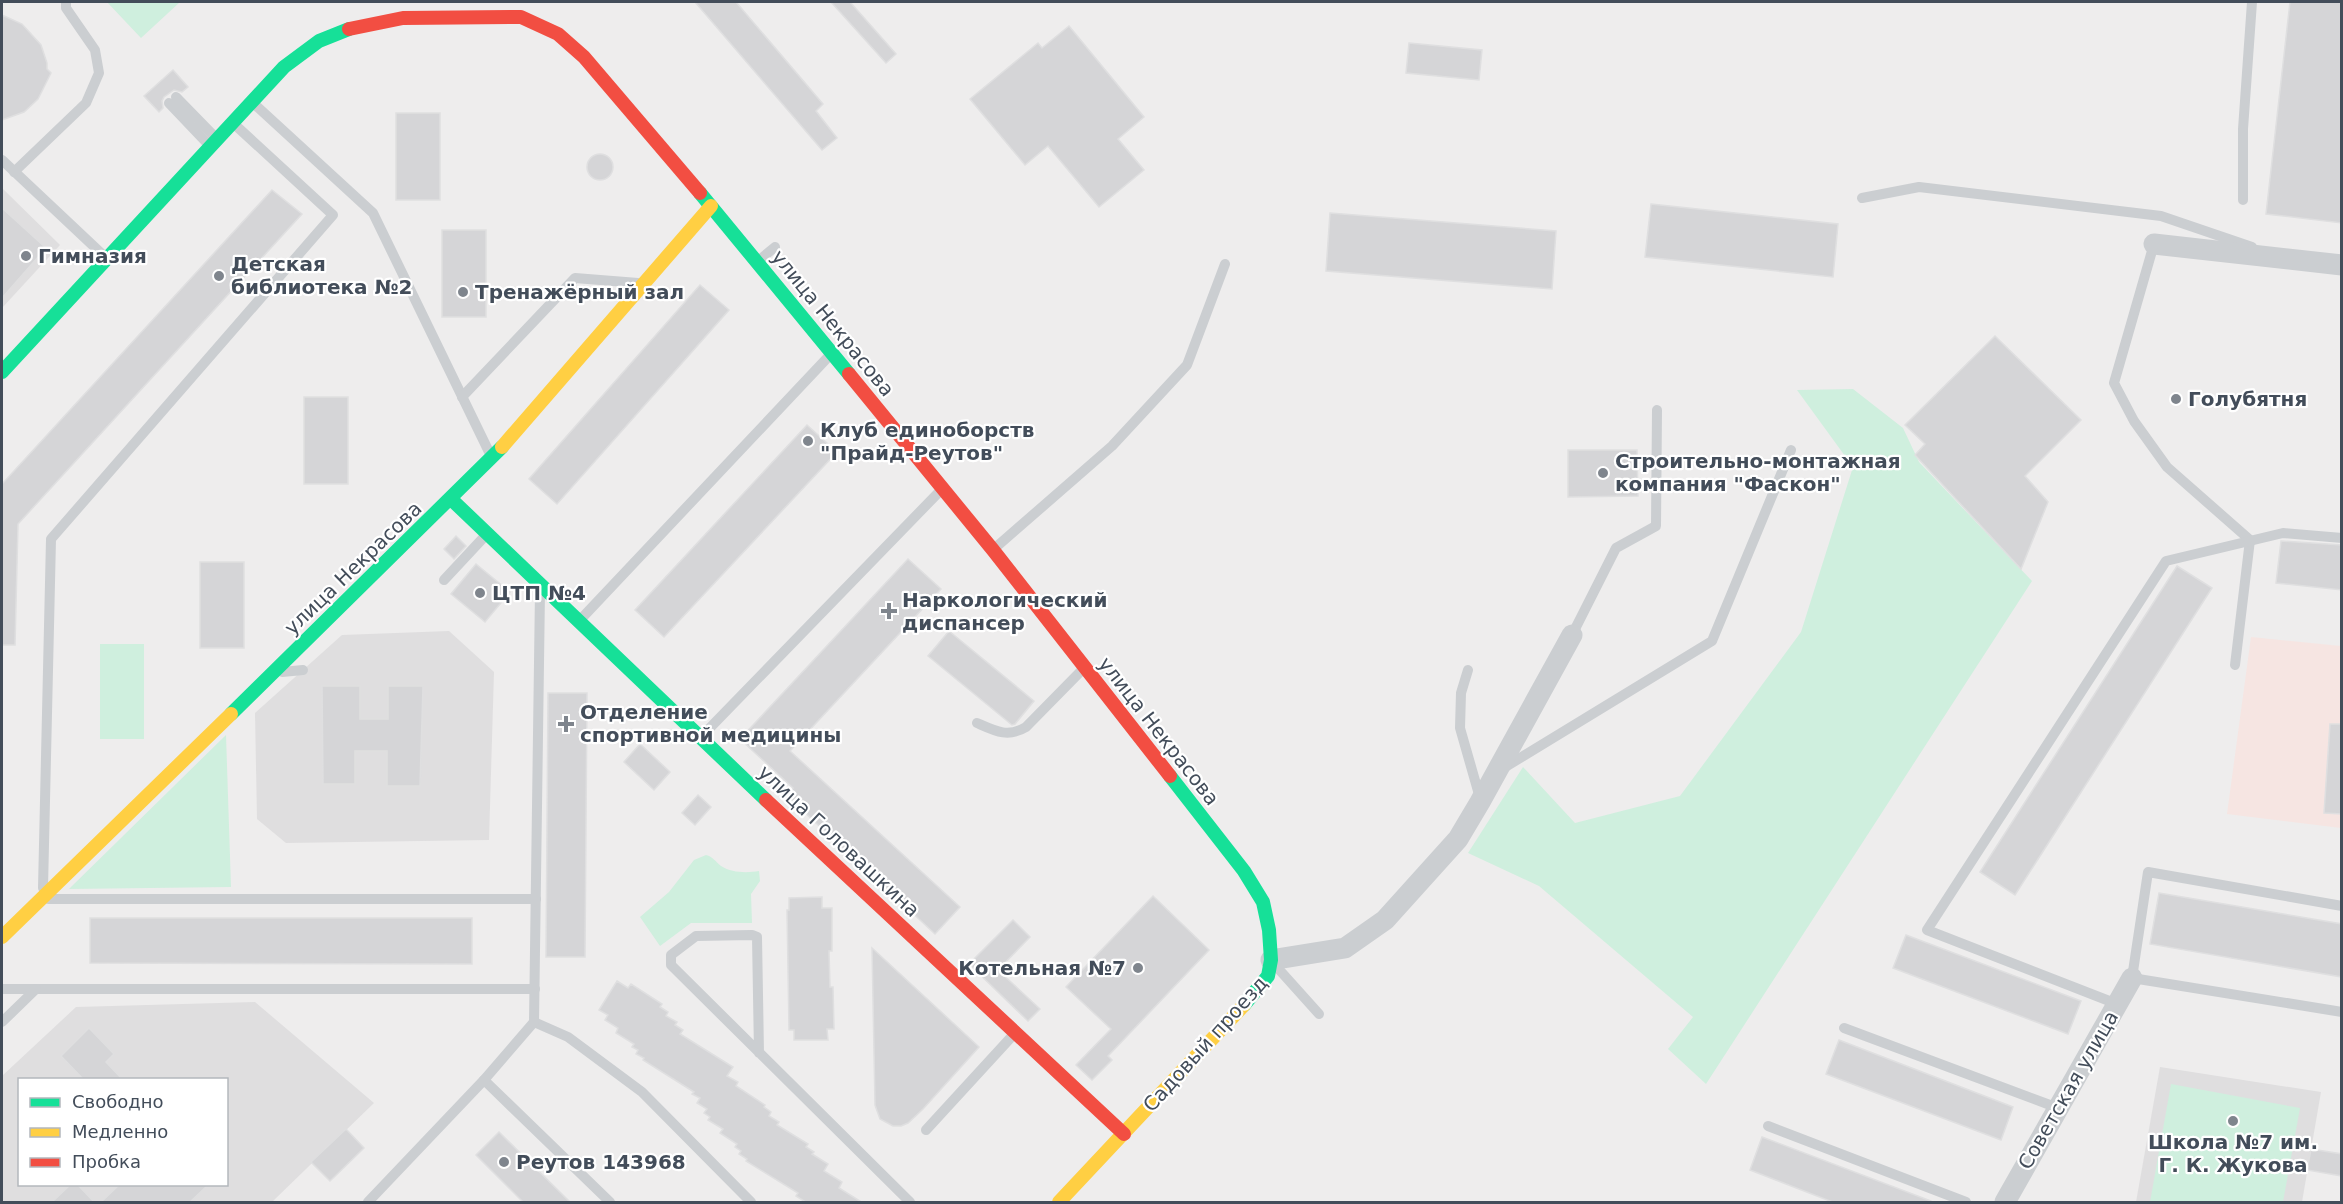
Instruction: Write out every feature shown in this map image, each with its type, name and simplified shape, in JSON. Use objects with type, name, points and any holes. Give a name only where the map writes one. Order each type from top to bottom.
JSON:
[{"type":"street","name":"улица Некрасова","points":[[2,372],[284,67],[320,40],[401,14],[524,9],[584,57],[711,206],[993,550],[1244,871],[1263,902],[1269,930],[1271,960]]},
{"type":"street","name":"улица Некрасова","points":[[2,938],[492,459],[711,206]]},
{"type":"street","points":[[2154,244],[2342,265]]},
{"type":"street","name":"улица Головашкина","points":[[451,499],[700,738],[1015,1033],[1089,1093],[1124,1134]]},
{"type":"street","name":"Садовый проезд","points":[[1059,1203],[1258,991],[1268,976],[1271,960],[1345,948],[1385,920],[1458,839],[1572,635]]},
{"type":"street","name":"Советская улица","points":[[2005,1203],[2132,978]]},
{"type":"lane","points":[[14,172],[86,103],[99,73],[95,50],[66,8],[66,2]]},
{"type":"lane","points":[[2243,201],[2243,129],[2252,2]]},
{"type":"lane","points":[[172,100],[214,143]]},
{"type":"lane","points":[[252,101],[373,213],[492,459]]},
{"type":"lane","points":[[232,123],[333,215],[51,539],[43,899],[536,899]]},
{"type":"lane","points":[[2,160],[106,259]]},
{"type":"lane","points":[[1862,198],[1919,187],[2161,216],[2283,258]]},
{"type":"lane","points":[[2154,244],[2114,383],[2134,422],[2167,467],[2250,540]]},
{"type":"lane","points":[[757,262],[775,247]]},
{"type":"lane","points":[[993,550],[1112,446],[1187,365],[1224,264]]},
{"type":"lane","points":[[462,397],[575,278],[645,284]]},
{"type":"lane","points":[[579,621],[832,353]]},
{"type":"lane","points":[[1572,635],[1616,548],[1656,526],[1657,410]]},
{"type":"lane","points":[[1496,773],[1712,641],[1791,450]]},
{"type":"lane","points":[[700,738],[942,488]]},
{"type":"lane","points":[[2118,1004],[1927,930],[2166,561],[2283,533],[2342,538]]},
{"type":"lane","points":[[444,580],[487,534]]},
{"type":"lane","points":[[2235,664],[2250,540]]},
{"type":"lane","points":[[368,1203],[484,1080],[534,1022],[540,585]]},
{"type":"lane","points":[[977,723],[996,731],[1015,734],[1026,727],[1084,667]]},
{"type":"lane","points":[[274,672],[303,670]]},
{"type":"lane","points":[[1468,670],[1461,693],[1460,728],[1480,802]]},
{"type":"lane","points":[[2342,906],[2148,872],[2132,978],[2259,1001],[2342,1012]]},
{"type":"lane","points":[[759,1053],[757,938],[752,935],[704,935],[690,940],[671,955],[671,965],[759,1053],[910,1203]]},
{"type":"lane","points":[[1271,960],[1319,1014]]},
{"type":"lane","points":[[2,989],[535,989]]},
{"type":"lane","points":[[2,1022],[36,989]]},
{"type":"lane","points":[[534,1022],[568,1037],[642,1092],[751,1203]]},
{"type":"lane","points":[[1844,1028],[2058,1108]]},
{"type":"lane","points":[[926,1130],[1015,1033]]},
{"type":"lane","points":[[484,1080],[610,1203]]},
{"type":"lane","points":[[1768,1126],[1966,1203]]},
{"type":"shaded area","name":"Гимназия","points":[[2,188],[60,245],[2,308]]},
{"type":"shaded area","points":[[449,631],[494,672],[489,840],[286,843],[257,819],[255,713],[342,635]]},
{"type":"shaded area","points":[[2251,637],[2341,646],[2341,828],[2227,814]]},
{"type":"shaded area","points":[[255,1002],[374,1103],[272,1202],[2,1202],[2,1076],[76,1007]]},
{"type":"shaded area","name":"Школа №7 им. Г. К. Жукова","points":[[2160,1067],[2321,1092],[2302,1202],[2136,1202]]},
{"type":"green space","points":[[107,2],[180,2],[141,38]]},
{"type":"green space","points":[[1853,389],[1903,428],[1919,462],[2032,581],[1706,1084],[1668,1049],[1693,1017],[1539,886],[1468,853],[1523,767],[1575,823],[1680,796],[1801,632],[1853,467],[1797,390]]},
{"type":"green space","points":[[100,644],[144,644],[144,739],[100,739]]},
{"type":"green space","points":[[226,735],[231,887],[69,889]]},
{"type":"green space","points":[[706,855],[730,870],[759,871],[760,881],[751,894],[752,923],[691,923],[660,946],[640,917],[669,892],[694,860]]},
{"type":"green space","name":"Школа №7 им. Г. К. Жукова","points":[[2171,1084],[2300,1108],[2283,1202],[2150,1202]]},
{"type":"building","points":[[695,2],[736,2],[823,104],[816,111],[837,138],[822,150]]},
{"type":"building","points":[[831,2],[850,2],[896,54],[886,63]]},
{"type":"building","points":[[2290,2],[2342,2],[2342,223],[2266,214]]},
{"type":"building","points":[[2,15],[22,24],[41,45],[47,69],[51,73],[38,99],[24,112],[2,120]]},
{"type":"building","points":[[1069,26],[1144,117],[1118,139],[1144,170],[1099,207],[1048,146],[1025,165],[970,99],[1038,43],[1042,48]]},
{"type":"building","points":[[1409,43],[1482,50],[1479,80],[1406,73]]},
{"type":"building","points":[[173,70],[188,87],[182,92],[174,90],[164,97],[163,108],[159,112],[144,96]]},
{"type":"building","points":[[396,113],[440,113],[440,200],[396,200]]},
{"type":"building","points":[[600,154],[609,158],[613,167],[609,176],[600,180],[591,176],[587,167],[591,158]]},
{"type":"building","points":[[272,190],[302,214],[18,524],[15,645],[2,645],[2,484]]},
{"type":"building","points":[[1651,204],[1838,224],[1833,277],[1645,257]]},
{"type":"building","points":[[2,208],[46,248],[2,298]]},
{"type":"building","points":[[1330,213],[1556,231],[1552,289],[1326,271]]},
{"type":"building","points":[[442,230],[486,230],[486,317],[442,317]]},
{"type":"building","points":[[700,285],[729,310],[557,504],[529,479]]},
{"type":"building","points":[[1995,336],[2081,420],[2025,476],[2048,502],[2021,569],[1915,455],[1925,444],[1905,425]]},
{"type":"building","points":[[304,397],[348,397],[348,484],[304,484]]},
{"type":"building","points":[[807,425],[837,452],[664,637],[635,610]]},
{"type":"building","name":"Строительно-монтажная компания \"Фаскон\"","points":[[1568,450],[1637,450],[1638,496],[1568,497]]},
{"type":"building","points":[[456,536],[466,546],[454,559],[444,549]]},
{"type":"building","points":[[2281,541],[2342,545],[2342,590],[2276,583]]},
{"type":"building","points":[[908,559],[941,589],[790,751],[960,907],[935,934],[786,795],[793,788],[740,739]]},
{"type":"building","points":[[200,562],[244,562],[244,648],[200,648]]},
{"type":"building","name":"ЦТП №4","points":[[476,564],[510,592],[485,622],[451,594]]},
{"type":"building","points":[[2177,566],[2212,588],[2015,895],[1980,872]]},
{"type":"building","points":[[949,631],[1034,701],[1015,724],[1012,725],[928,656]]},
{"type":"building","points":[[322,686],[360,686],[360,719],[388,719],[388,686],[423,686],[420,786],[387,786],[387,751],[355,751],[355,784],[323,784]]},
{"type":"building","points":[[548,693],[587,693],[585,957],[546,957]]},
{"type":"building","points":[[2330,724],[2342,724],[2342,814],[2324,813]]},
{"type":"building","points":[[640,744],[670,772],[654,790],[624,762]]},
{"type":"building","points":[[698,795],[711,807],[695,825],[682,813]]},
{"type":"building","points":[[2159,893],[2342,924],[2342,977],[2150,944]]},
{"type":"building","name":"Котельная №7","points":[[1153,896],[1209,950],[1108,1056],[1112,1060],[1092,1080],[1076,1065],[1111,1029],[1066,987]]},
{"type":"building","points":[[822,897],[822,908],[832,908],[832,951],[829,951],[834,1029],[827,1029],[828,1040],[794,1040],[794,1030],[789,1030],[787,910],[789,910],[789,898]]},
{"type":"building","points":[[90,918],[472,918],[472,964],[90,963]]},
{"type":"building","points":[[1013,920],[1030,937],[998,970],[1040,1009],[1028,1021],[969,964]]},
{"type":"building","points":[[1906,935],[2081,1001],[2068,1034],[1893,968]]},
{"type":"building","points":[[872,948],[979,1047],[923,1109],[908,1123],[901,1126],[893,1126],[880,1119],[875,1105]]},
{"type":"building","points":[[617,981],[628,988],[631,984],[662,1004],[660,1007],[668,1012],[666,1016],[677,1022],[675,1025],[683,1030],[680,1034],[733,1067],[727,1076],[738,1082],[736,1086],[765,1105],[764,1107],[771,1112],[769,1116],[779,1122],[777,1125],[808,1144],[806,1147],[814,1152],[812,1154],[828,1164],[824,1171],[842,1182],[839,1188],[863,1203],[807,1203],[796,1196],[798,1193],[746,1161],[747,1159],[739,1154],[741,1151],[735,1147],[737,1144],[720,1133],[723,1129],[708,1120],[710,1117],[704,1113],[707,1109],[697,1103],[700,1098],[692,1094],[694,1092],[643,1060],[644,1058],[636,1054],[638,1050],[632,1047],[634,1044],[616,1033],[618,1028],[605,1020],[608,1015],[599,1010]]},
{"type":"building","points":[[89,1028],[114,1054],[106,1062],[121,1078],[82,1078],[61,1056]]},
{"type":"building","points":[[1839,1040],[2013,1107],[2001,1140],[1826,1074]]},
{"type":"building","points":[[346,1129],[364,1148],[330,1181],[311,1162]]},
{"type":"building","points":[[499,1132],[571,1203],[524,1203],[476,1155]]},
{"type":"building","points":[[1762,1137],[1931,1201],[1931,1203],[1835,1203],[1750,1170]]},
{"type":"building","points":[[2311,1149],[2342,1154],[2342,1176],[2307,1170]]},
{"type":"building","points":[[69,1186],[79,1186],[95,1203],[51,1203]]},
{"type":"building","points":[[118,1186],[207,1186],[189,1203],[100,1203]]},
{"type":"traffic: fast","points":[[2,372],[284,67],[319,41],[349,29]]},
{"type":"traffic: fast","points":[[700,193],[849,374]]},
{"type":"traffic: fast","points":[[231,714],[502,447]]},
{"type":"traffic: fast","points":[[451,499],[766,800]]},
{"type":"traffic: fast","points":[[1170,776],[1244,871],[1263,902],[1269,930],[1271,960],[1268,976],[1244,1005]]},
{"type":"traffic: slow","points":[[502,447],[711,206]]},
{"type":"traffic: slow","points":[[2,937],[231,714]]},
{"type":"traffic: slow","points":[[1059,1202],[1244,1005]]},
{"type":"traffic: jam","points":[[349,29],[403,18],[521,17],[558,34],[584,57],[700,193]]},
{"type":"traffic: jam","points":[[849,374],[993,550],[1170,776]]},
{"type":"traffic: jam","points":[[766,800],[1124,1134]]},
{"type":"place","name":"Гимназия","points":[[26,256]]},
{"type":"place","name":"Детская библиотека №2","points":[[219,276]]},
{"type":"place","name":"Тренажёрный зал","points":[[463,292]]},
{"type":"place","name":"Голубятня","points":[[2176,399]]},
{"type":"place","name":"Клуб единоборств \"Прайд-Реутов\"","points":[[808,441]]},
{"type":"place","name":"Строительно-монтажная компания \"Фаскон\"","points":[[1603,473]]},
{"type":"place","name":"ЦТП №4","points":[[480,593]]},
{"type":"place","name":"Наркологический диспансер","points":[[889,611]]},
{"type":"place","name":"Отделение спортивной медицины","points":[[566,724]]},
{"type":"place","name":"Котельная №7","points":[[1138,968]]},
{"type":"place","name":"Школа №7 им. Г. К. Жукова","points":[[2233,1121]]},
{"type":"place","name":"Реутов 143968","points":[[504,1162]]}]
